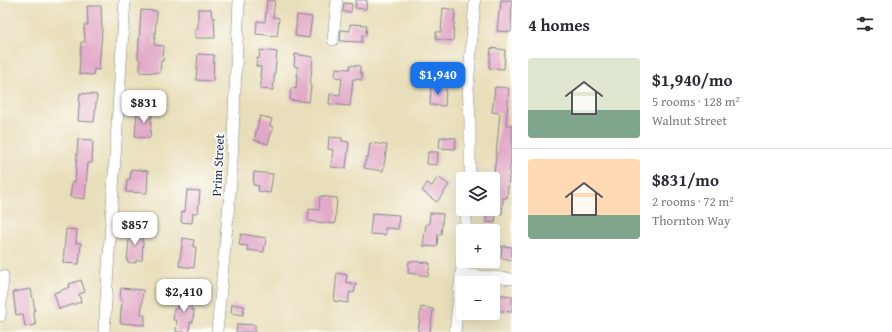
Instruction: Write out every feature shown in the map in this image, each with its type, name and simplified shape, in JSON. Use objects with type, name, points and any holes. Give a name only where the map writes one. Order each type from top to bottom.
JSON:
[{"type":"street","points":[[104,332],[125,0]]},
{"type":"street","name":"Prim Street","points":[[217,332],[231,182],[239,0]]},
{"type":"street","points":[[333,40],[337,0]]},
{"type":"street","points":[[470,172],[470,120],[468,87],[475,0]]},
{"type":"street","points":[[455,332],[462,268]]},
{"type":"street","points":[[461,274],[512,279]]},
{"type":"street","points":[[0,316],[3,276]]},
{"type":"building","points":[[267,0],[275,0],[273,17],[279,18],[277,36],[256,34],[257,21],[265,22]]},
{"type":"building","points":[[356,0],[367,0],[366,9],[355,8]]},
{"type":"building","points":[[501,0],[512,0],[511,32],[497,31]]},
{"type":"building","points":[[344,3],[352,4],[351,12],[343,12]]},
{"type":"building","points":[[87,6],[101,6],[102,30],[99,70],[94,69],[93,75],[79,74],[81,42],[85,42],[84,25],[88,25]]},
{"type":"building","points":[[443,8],[455,10],[453,41],[436,39],[436,32],[441,32]]},
{"type":"building","points":[[198,9],[211,9],[212,17],[214,17],[215,38],[195,38],[195,29],[198,29]]},
{"type":"building","points":[[141,10],[157,11],[154,45],[164,46],[163,61],[161,61],[160,73],[140,72],[140,60],[138,59]]},
{"type":"building","points":[[297,15],[312,17],[309,38],[295,36]]},
{"type":"building","points":[[350,24],[367,25],[366,36],[362,35],[362,42],[340,41],[341,30],[350,31]]},
{"type":"building","points":[[491,48],[505,50],[504,69],[489,68]]},
{"type":"building","points":[[260,50],[277,52],[273,90],[260,89],[262,77],[260,77],[261,67],[256,66],[257,58],[259,59]]},
{"type":"building","points":[[198,54],[214,55],[213,81],[196,80]]},
{"type":"building","points":[[295,54],[313,57],[309,102],[290,100],[291,88],[296,89],[298,67],[294,66]]},
{"type":"building","points":[[350,65],[360,66],[362,80],[353,79],[350,106],[329,104],[330,94],[340,95],[342,78],[335,77],[336,68],[350,69]]},
{"type":"building","points":[[431,85],[446,86],[445,106],[430,105]]},
{"type":"building","points":[[495,87],[509,88],[506,125],[512,125],[512,147],[507,198],[503,198],[502,214],[500,214],[500,172],[494,172],[500,113],[492,112]]},
{"type":"building","points":[[80,93],[97,95],[94,122],[78,121]]},
{"type":"building","points":[[137,110],[152,111],[150,138],[135,137]]},
{"type":"building","points":[[260,116],[272,119],[270,126],[273,127],[268,144],[254,140]]},
{"type":"building","points":[[329,137],[342,138],[342,141],[349,142],[346,168],[331,167],[333,150],[328,149]]},
{"type":"building","points":[[440,137],[456,138],[455,149],[439,148]]},
{"type":"building","points":[[78,139],[93,140],[92,163],[88,163],[85,199],[70,197],[72,182],[75,182]]},
{"type":"building","points":[[370,143],[387,145],[383,171],[364,168],[366,157],[368,158]]},
{"type":"building","points":[[428,152],[438,152],[437,165],[427,164]]},
{"type":"building","points":[[131,169],[148,171],[147,193],[126,192],[127,179],[130,179]]},
{"type":"building","points":[[254,172],[273,174],[270,193],[258,191],[259,186],[253,185]]},
{"type":"building","points":[[438,177],[449,185],[437,202],[422,191],[427,183],[432,186]]},
{"type":"building","points":[[187,190],[200,191],[198,213],[193,213],[192,223],[181,222],[182,211],[185,212]]},
{"type":"building","points":[[320,196],[337,198],[335,224],[308,221],[309,209],[319,210]]},
{"type":"building","points":[[372,213],[399,215],[398,229],[385,228],[385,235],[370,234]]},
{"type":"building","points":[[430,213],[443,214],[441,234],[438,234],[437,247],[423,246],[426,224],[429,224]]},
{"type":"building","points":[[486,216],[496,216],[495,223],[486,222]]},
{"type":"building","points":[[130,228],[143,230],[142,260],[136,260],[136,263],[127,262]]},
{"type":"building","points":[[66,229],[77,230],[76,243],[81,243],[79,264],[63,263]]},
{"type":"building","points":[[241,234],[266,238],[264,252],[247,250],[248,246],[239,245]]},
{"type":"building","points":[[183,238],[194,240],[193,247],[196,247],[194,268],[179,266]]},
{"type":"building","points":[[502,246],[512,247],[512,260],[501,258]]},
{"type":"building","points":[[409,261],[430,263],[428,276],[408,273]]},
{"type":"building","points":[[337,273],[347,275],[346,282],[356,284],[354,293],[350,292],[348,303],[334,301]]},
{"type":"building","points":[[81,280],[85,292],[79,294],[81,302],[59,309],[54,293],[70,287],[69,284]]},
{"type":"building","points":[[121,288],[143,290],[141,315],[145,315],[145,325],[120,323],[122,300],[120,300]]},
{"type":"building","points":[[31,289],[36,325],[25,327],[23,314],[16,315],[13,292]]},
{"type":"building","points":[[178,294],[192,296],[191,310],[194,310],[193,322],[190,322],[189,332],[176,332],[177,320],[173,320],[174,309],[177,309]]},
{"type":"building","points":[[500,295],[512,296],[512,312],[500,311]]},
{"type":"building","points":[[232,304],[244,306],[243,315],[231,313]]},
{"type":"building","points":[[421,307],[433,309],[430,332],[418,332]]},
{"type":"building","points":[[237,324],[255,325],[255,332],[236,332]]}]
